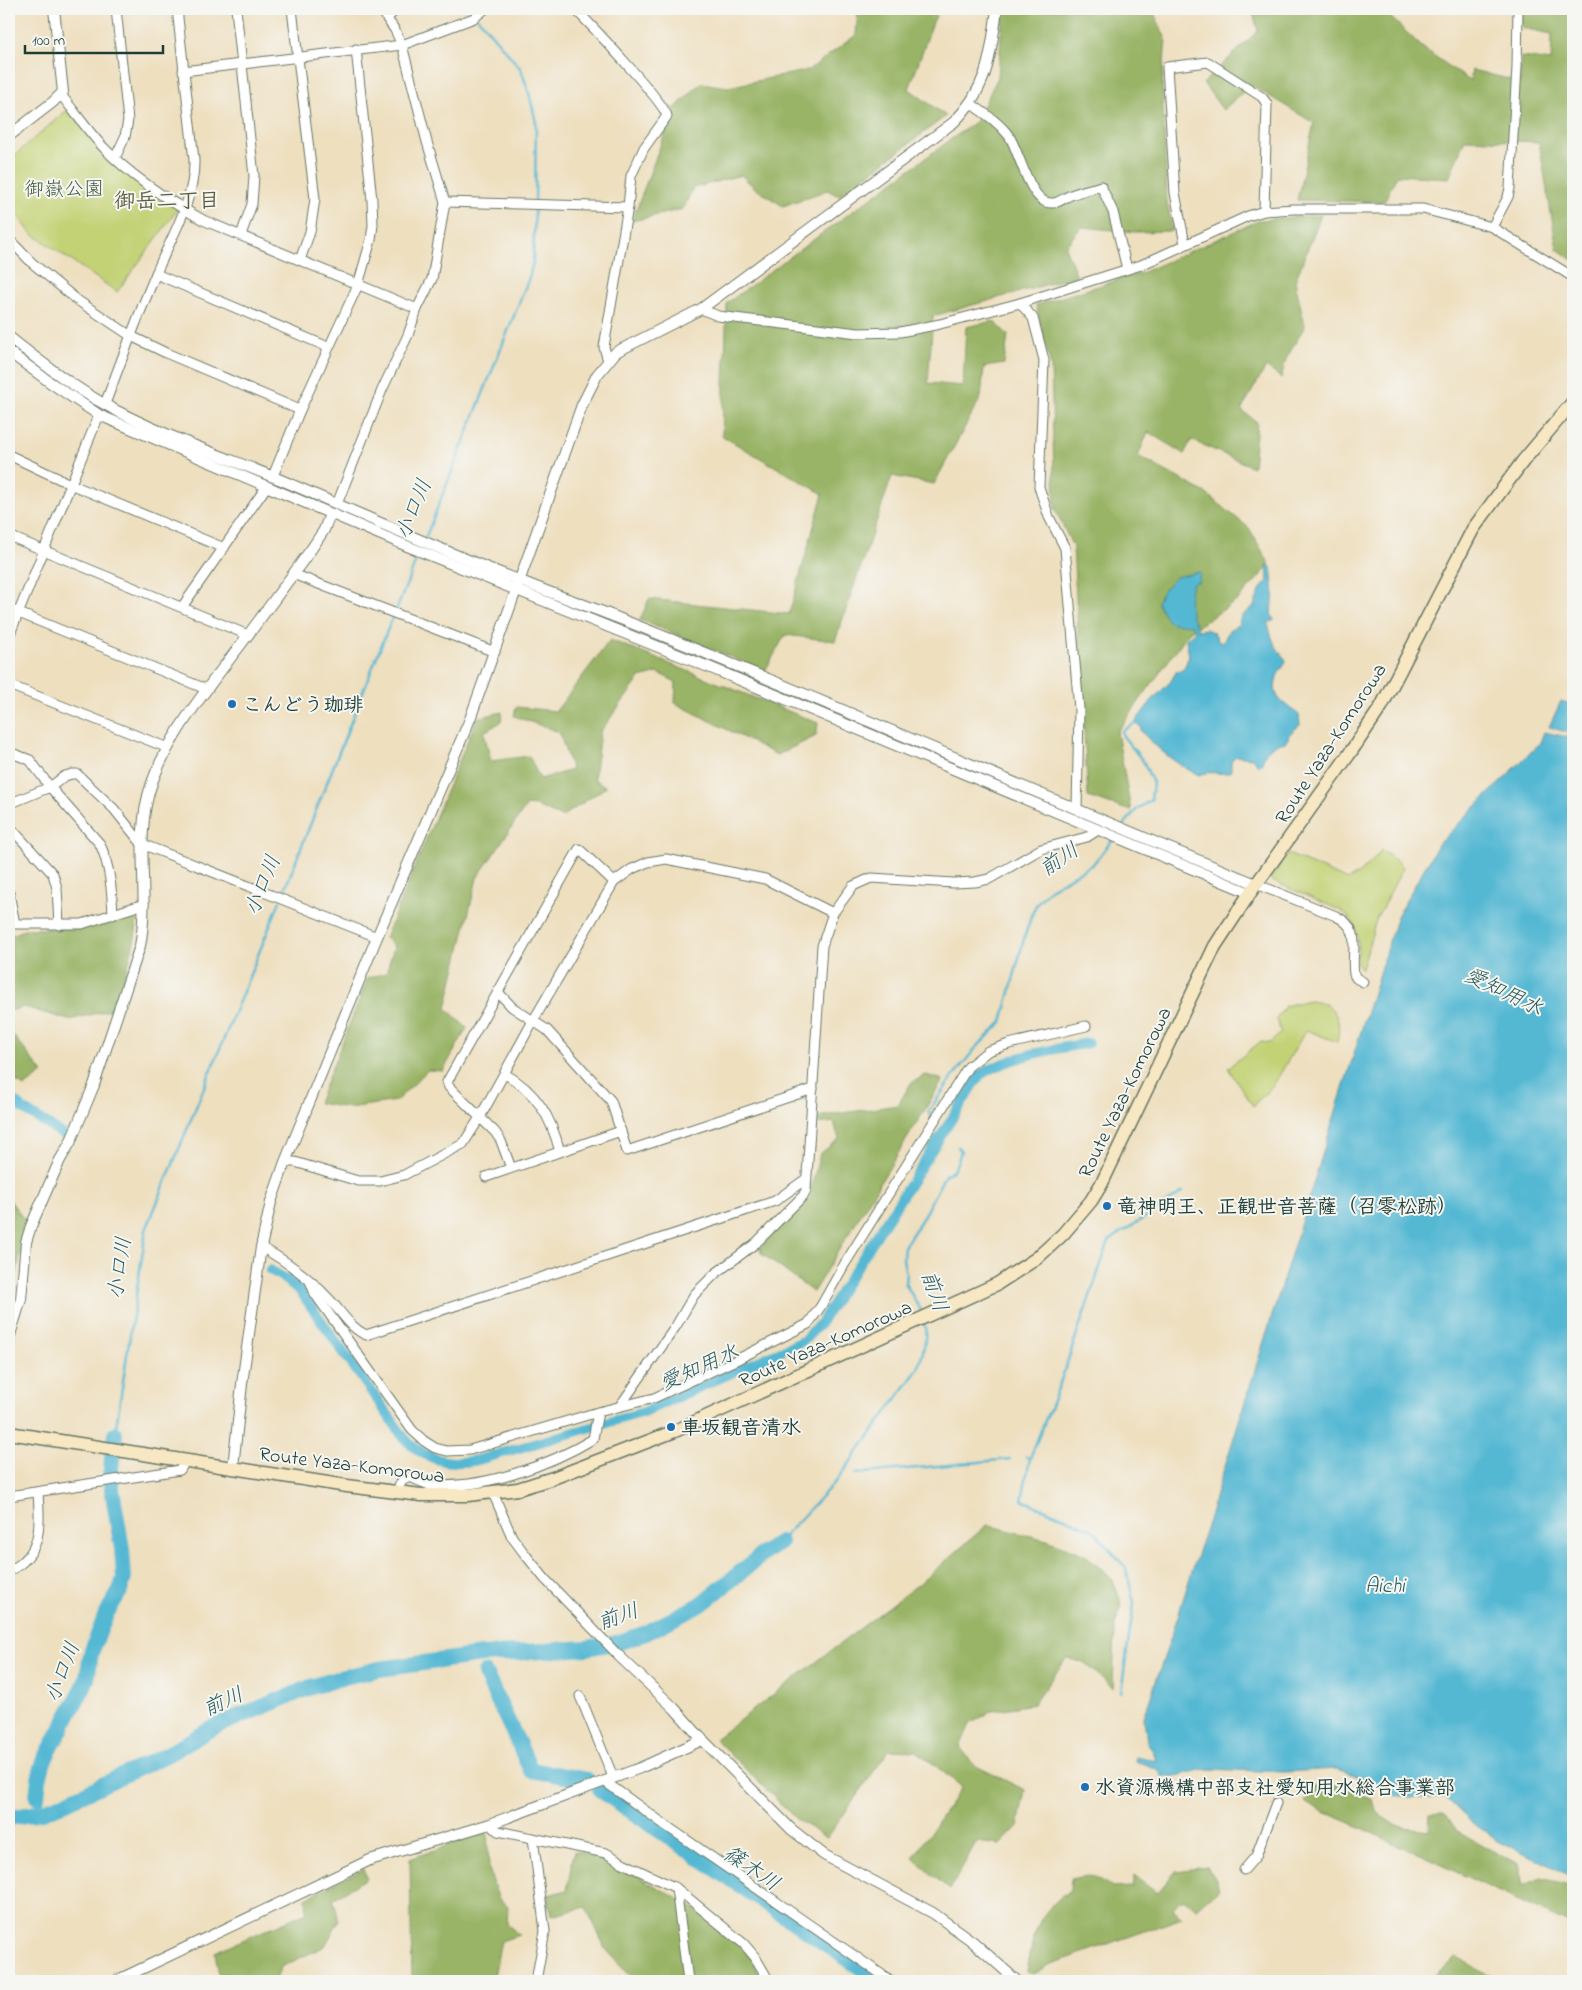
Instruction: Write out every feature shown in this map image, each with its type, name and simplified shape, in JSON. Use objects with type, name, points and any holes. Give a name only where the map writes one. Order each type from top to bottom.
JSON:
[{"type":"main road","name":"Route Yaza-Komorowa","points":[[9,1433],[421,1496],[493,1493],[518,1489],[553,1478],[675,1431],[930,1316],[997,1284],[1024,1267],[1063,1234],[1090,1201],[1116,1157],[1215,946],[1381,707],[1473,529],[1523,461],[1573,402]]},
{"type":"street","points":[[9,136],[61,95],[64,88],[54,9]]},
{"type":"street","points":[[115,158],[124,137],[128,120],[116,9]]},
{"type":"street","points":[[104,404],[156,274],[185,210],[195,172],[177,9]]},
{"type":"street","points":[[236,9],[254,176],[252,204],[241,235]]},
{"type":"street","points":[[292,9],[315,199],[310,232],[300,260]]},
{"type":"street","points":[[337,504],[382,390],[432,279],[445,202],[427,142],[402,44],[380,9]]},
{"type":"street","points":[[387,18],[397,9]]},
{"type":"street","points":[[575,9],[666,111],[666,116],[644,148],[631,176],[628,207],[604,347],[608,361]]},
{"type":"street","points":[[232,1467],[260,1247],[271,1202],[285,1162],[377,937],[470,719],[582,405],[597,375],[608,361],[626,346],[701,309],[944,130],[970,103],[983,80],[992,51],[997,9]]},
{"type":"street","points":[[1492,227],[1508,197],[1510,188],[1517,67],[1518,9]]},
{"type":"street","points":[[183,70],[402,44],[480,14]]},
{"type":"street","points":[[182,607],[270,481],[328,347],[358,285],[367,256],[373,225],[356,49]]},
{"type":"street","points":[[1185,244],[1175,193],[1167,67],[1208,62],[1262,97],[1268,104],[1264,211]]},
{"type":"street","points":[[61,95],[105,149],[149,185],[185,210],[203,220],[417,310]]},
{"type":"street","points":[[970,103],[994,121],[1009,136],[1018,152],[1030,186],[1036,195],[1046,203],[1054,204],[1068,196],[1101,186],[1113,212],[1127,269]]},
{"type":"street","points":[[445,202],[628,207]]},
{"type":"street","points":[[701,309],[718,316],[858,333],[900,332],[940,324],[1020,303],[1142,265],[1236,221],[1264,211],[1292,208],[1423,209],[1492,227],[1573,277]]},
{"type":"street","points":[[9,239],[31,262],[77,300],[131,336],[166,353],[300,410]]},
{"type":"street","points":[[156,274],[328,347]]},
{"type":"street","points":[[1020,303],[1033,318],[1044,360],[1039,487],[1049,517],[1065,548],[1079,709],[1078,809]]},
{"type":"street","points":[[9,337],[44,365],[104,404],[270,481],[330,514],[410,542],[460,556],[517,586],[1098,830],[1253,889],[1336,916],[1347,923],[1355,937],[1354,974],[1356,978],[1363,982]]},
{"type":"street","points":[[9,352],[99,415],[270,481],[337,504],[459,568],[621,619],[1078,809],[1253,889]]},
{"type":"street","points":[[9,636],[99,415]]},
{"type":"street","points":[[9,454],[70,484],[224,548]]},
{"type":"street","points":[[9,1338],[21,1299],[26,1242],[31,1226],[60,1160],[70,1143],[94,1085],[140,946],[144,927],[142,844],[146,807],[152,781],[168,748],[206,689],[293,574],[324,530],[330,514]]},
{"type":"street","points":[[9,536],[248,635]]},
{"type":"street","points":[[293,574],[495,652]]},
{"type":"street","points":[[9,609],[206,689]]},
{"type":"street","points":[[9,685],[168,748]]},
{"type":"street","points":[[9,752],[30,760],[50,787],[100,844],[106,856],[113,915]]},
{"type":"street","points":[[9,804],[50,787],[65,776],[77,774],[114,810],[142,844],[377,937]]},
{"type":"street","points":[[9,826],[53,874],[57,888],[60,925]]},
{"type":"street","points":[[620,1406],[676,1326],[694,1296],[715,1274],[756,1243],[803,1196],[806,1190],[822,946],[833,913],[853,886],[871,878],[954,883],[975,882],[1002,874],[1041,849],[1088,837],[1098,830]]},
{"type":"street","points":[[511,1168],[495,1132],[479,1119],[449,1087],[447,1082],[579,849],[614,882]]},
{"type":"street","points":[[285,1162],[294,1162],[358,1181],[392,1179],[462,1144],[479,1119],[505,1074],[532,1020],[614,882],[632,869],[648,862],[666,859],[765,878],[833,913]]},
{"type":"street","points":[[9,892],[14,924],[82,924],[144,904]]},
{"type":"street","points":[[498,992],[512,1007],[547,1030],[611,1101],[627,1151],[813,1089]]},
{"type":"street","points":[[310,1281],[316,1294],[412,1430],[435,1448],[446,1451],[470,1450],[598,1412],[654,1398],[808,1324],[821,1306],[844,1265],[968,1067],[988,1051],[1009,1044],[1086,1026]]},
{"type":"street","points":[[505,1074],[531,1092],[541,1105],[556,1135],[560,1152]]},
{"type":"street","points":[[486,1177],[621,1131]]},
{"type":"street","points":[[260,1247],[287,1262],[310,1281],[328,1297],[357,1331],[366,1335],[775,1201],[806,1180]]},
{"type":"street","points":[[396,1492],[402,1481],[409,1477],[428,1485],[468,1485],[493,1480],[552,1460],[593,1439],[598,1412]]},
{"type":"street","points":[[9,1496],[180,1470],[186,1460]]},
{"type":"street","points":[[9,1571],[19,1566],[30,1556],[34,1548],[38,1527],[38,1492]]},
{"type":"street","points":[[493,1493],[507,1528],[524,1554],[544,1578],[791,1829],[824,1856],[933,1913],[972,1941],[1012,1979]]},
{"type":"street","points":[[580,1696],[609,1779],[673,1830],[892,1981]]},
{"type":"street","points":[[116,1981],[370,1860],[490,1824],[609,1779],[702,1740]]},
{"type":"street","points":[[1244,1870],[1256,1856],[1276,1803]]},
{"type":"street","points":[[490,1824],[498,1830],[606,1853],[623,1864],[676,1888],[744,1944],[756,1957],[769,1981]]},
{"type":"street","points":[[533,1838],[545,1930],[536,1981]]},
{"type":"street","points":[[676,1888],[688,1981]]},
{"type":"green space","points":[[858,9],[940,9],[933,22],[909,89],[946,116],[839,196],[827,190],[783,206],[756,189],[741,175],[693,188],[683,209],[632,221],[674,109],[701,83],[728,87],[809,70],[856,35]]},
{"type":"green space","points":[[1003,9],[1152,9],[1166,39],[1162,86],[1167,202],[1173,231],[1136,232],[1081,227],[1065,247],[1077,276],[933,316],[928,383],[963,386],[966,327],[994,321],[1008,335],[1004,364],[984,367],[981,397],[934,484],[892,476],[835,641],[785,635],[765,671],[640,620],[649,599],[789,614],[823,494],[722,436],[727,303],[976,121],[998,77]]},
{"type":"green space","points":[[1252,9],[1385,9],[1386,13],[1423,48],[1470,81],[1472,70],[1520,82],[1521,57],[1551,61],[1552,34],[1522,28],[1520,9],[1573,9],[1573,260],[1557,249],[1539,142],[1465,139],[1449,178],[1397,175],[1384,202],[1297,200],[1314,123],[1251,85],[1223,110],[1203,83],[1258,31]]},
{"type":"green space","name":"御嶽公園","points":[[67,110],[115,163],[178,209],[117,292],[31,233],[9,205],[9,160]]},
{"type":"green space","points":[[1321,215],[1295,281],[1305,326],[1286,359],[1281,378],[1266,367],[1241,410],[1257,422],[1253,467],[1191,440],[1184,454],[1148,432],[1138,456],[1204,492],[1249,528],[1270,565],[1238,600],[1189,632],[1117,732],[1131,811],[1088,797],[1073,547],[1055,509],[1051,366],[1036,305],[1141,273],[1260,220]]},
{"type":"green space","points":[[610,640],[818,723],[816,736],[777,755],[675,703],[676,682],[658,673],[640,678],[600,732],[594,779],[606,787],[562,817],[536,806],[527,805],[477,878],[446,1008],[467,1028],[443,1071],[428,1070],[396,1101],[349,1108],[318,1103],[368,978],[386,973],[394,947],[385,938],[477,718],[502,712],[501,722],[484,732],[491,761],[529,756],[540,779],[572,770],[559,732],[514,716],[516,707],[556,711]]},
{"type":"green space","points":[[1381,850],[1401,864],[1403,868],[1376,920],[1362,969],[1357,963],[1357,934],[1348,916],[1342,911],[1270,880],[1288,854],[1348,880],[1366,867]]},
{"type":"green space","points":[[134,912],[138,915],[135,938],[113,1009],[69,1020],[24,1007],[9,1011],[9,936],[27,929],[79,928]]},
{"type":"green space","points":[[1309,1000],[1325,1004],[1335,1013],[1339,1026],[1337,1042],[1306,1030],[1273,1086],[1253,1106],[1228,1068],[1260,1042],[1270,1043],[1281,1033],[1276,1020],[1285,1006]]},
{"type":"green space","points":[[9,1017],[12,1034],[43,1073],[24,1087],[9,1076]]},
{"type":"green space","points":[[926,1075],[943,1080],[813,1292],[761,1253],[760,1248],[810,1193],[820,1154],[839,1139],[834,1122],[816,1124],[816,1117],[898,1105],[911,1083]]},
{"type":"green space","points":[[9,1199],[26,1222],[9,1314]]},
{"type":"green space","points":[[987,1525],[1047,1540],[1086,1555],[1113,1580],[1122,1605],[1115,1625],[1113,1688],[1084,1662],[1066,1659],[1033,1704],[992,1711],[970,1724],[960,1747],[974,1765],[1025,1790],[1018,1826],[1000,1845],[976,1842],[950,1890],[913,1858],[962,1787],[917,1751],[889,1750],[827,1838],[796,1819],[715,1739],[920,1583]]},
{"type":"green space","points":[[1342,1786],[1373,1800],[1377,1813],[1396,1826],[1429,1830],[1430,1814],[1445,1813],[1460,1834],[1518,1864],[1523,1886],[1541,1878],[1573,1886],[1573,1926],[1312,1807],[1305,1802],[1314,1787]]},
{"type":"green space","points":[[487,1831],[489,1869],[498,1898],[508,1906],[507,1924],[519,1935],[501,1941],[493,1981],[412,1981],[410,1859]]},
{"type":"green space","points":[[574,1851],[604,1857],[696,1909],[747,1952],[764,1981],[635,1981],[605,1948],[586,1907],[551,1916],[548,1895],[567,1890]]},
{"type":"green space","points":[[1207,1867],[1216,1879],[1219,1889],[1197,1908],[1183,1899],[1174,1908],[1182,1918],[1051,1964],[1034,1974],[1027,1972],[1038,1925],[1049,1908],[1070,1890],[1071,1879],[1089,1876],[1102,1880],[1112,1888],[1132,1887],[1134,1876],[1157,1893],[1176,1871]]},
{"type":"green space","points":[[363,1869],[367,1878],[333,1899],[339,1920],[325,1946],[281,1967],[275,1981],[220,1981],[215,1952],[307,1912],[306,1898]]},
{"type":"green space","points":[[1457,1958],[1500,1981],[1428,1981]]},
{"type":"water","points":[[1267,565],[1271,567],[1274,594],[1271,613],[1274,620],[1268,623],[1274,643],[1286,660],[1278,674],[1276,694],[1283,703],[1299,715],[1300,725],[1289,734],[1285,742],[1274,745],[1266,752],[1261,764],[1258,765],[1252,758],[1236,756],[1231,761],[1231,771],[1199,775],[1175,762],[1160,750],[1141,731],[1141,727],[1135,722],[1153,699],[1171,681],[1176,672],[1184,668],[1189,656],[1186,639],[1195,631],[1192,625],[1168,621],[1157,602],[1164,589],[1176,577],[1200,572],[1199,581],[1192,584],[1189,603],[1191,613],[1198,630],[1206,629],[1214,633],[1218,641],[1223,643],[1229,630],[1238,625],[1241,617],[1254,606],[1261,588],[1268,581]]},
{"type":"water","name":"Aichi","points":[[1561,701],[1573,705],[1573,1876],[1498,1840],[1471,1822],[1446,1798],[1407,1798],[1384,1791],[1374,1782],[1337,1769],[1284,1772],[1208,1769],[1168,1777],[1162,1776],[1158,1769],[1135,1761],[1136,1756],[1156,1761],[1154,1753],[1147,1742],[1144,1717],[1178,1616],[1397,916],[1439,843],[1540,743],[1544,732],[1568,737],[1569,733],[1549,727]]},
{"type":"waterway","name":"小口川","points":[[478,18],[521,69],[529,93],[536,122],[535,202]]},
{"type":"waterway","name":"小口川","points":[[425,539],[529,278],[533,262],[535,207]]},
{"type":"waterway","name":"小口川","points":[[396,611],[419,553]]},
{"type":"waterway","name":"小口川","points":[[282,896],[393,616]]},
{"type":"waterway","name":"前川","points":[[1123,826],[1137,809],[1151,800],[1153,783],[1143,761],[1123,736],[1122,731],[1137,722]]},
{"type":"waterway","name":"前川","points":[[930,1115],[928,1112],[954,1075],[975,1049],[1002,1022],[1025,935],[1037,903],[1050,889],[1093,864],[1114,838]]},
{"type":"waterway","name":"小口川","points":[[115,1434],[146,1230],[280,901]]},
{"type":"waterway","name":"愛知用水","points":[[270,1270],[300,1291],[405,1439],[421,1452],[438,1460],[447,1462],[478,1460],[644,1412],[803,1341],[820,1324],[980,1075],[1019,1058],[1088,1043]]},
{"type":"waterway","name":"愛知用水","points":[[9,1096],[23,1109],[67,1137]]},
{"type":"waterway","name":"前川","points":[[922,1313],[905,1283],[904,1247],[923,1217],[945,1175],[953,1170],[958,1161],[961,1151],[958,1147]]},
{"type":"waterway","points":[[1026,1457],[1030,1458],[1059,1386],[1109,1241],[1183,1192]]},
{"type":"waterway","name":"前川","points":[[780,1542],[838,1479],[918,1369],[925,1338],[924,1320]]},
{"type":"waterway","name":"小口川","points":[[37,1797],[44,1761],[87,1679],[91,1653],[106,1614],[120,1591],[124,1578],[122,1549],[110,1477],[115,1434]]},
{"type":"waterway","points":[[1030,1458],[1022,1500],[1093,1530],[1126,1568],[1134,1603],[1121,1692]]},
{"type":"waterway","points":[[855,1474],[1010,1459]]},
{"type":"waterway","name":"前川","points":[[9,1818],[42,1812],[62,1804],[166,1755],[216,1726],[311,1687],[344,1677],[379,1669],[482,1655],[587,1648],[620,1642],[646,1633],[703,1603],[780,1542]]},
{"type":"waterway","name":"篠木川","points":[[485,1673],[531,1770],[587,1780]]},
{"type":"waterway","name":"篠木川","points":[[600,1790],[880,1981]]},
{"type":"place","name":"こんどう珈琲","points":[[232,704]]},
{"type":"place","name":"竜神明王、正観世音菩薩（召零松跡）","points":[[1107,1206]]},
{"type":"place","name":"車坂観音清水","points":[[671,1427]]},
{"type":"place","name":"水資源機構中部支社愛知用水総合事業部","points":[[1085,1787]]},
{"type":"district","name":"御岳二丁目","points":[[167,200]]}]
